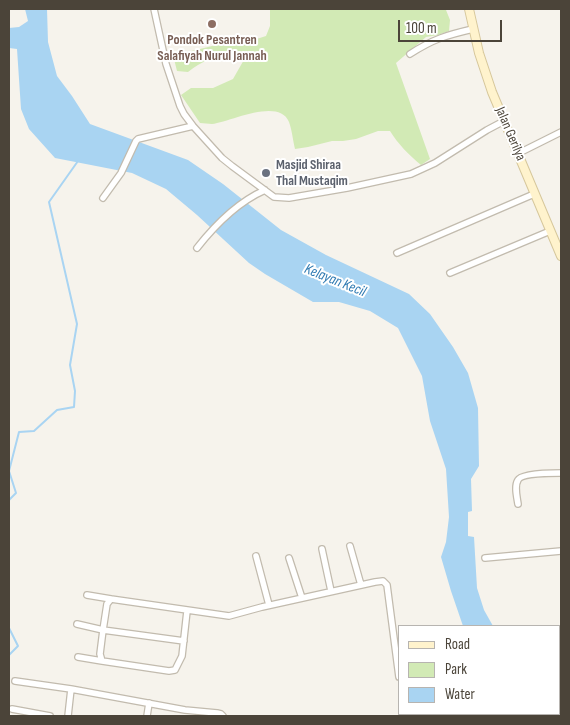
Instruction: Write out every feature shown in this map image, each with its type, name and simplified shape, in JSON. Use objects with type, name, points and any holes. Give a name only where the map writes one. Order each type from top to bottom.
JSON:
[{"type":"street","points":[[154,9],[166,64],[184,114],[227,162],[274,197],[289,198],[411,174],[435,163],[504,121]]},
{"type":"street","name":"Jalan Gerilya","points":[[469,9],[484,70],[561,256]]},
{"type":"street","points":[[410,54],[444,36],[473,29]]},
{"type":"street","points":[[102,198],[121,172],[136,141],[194,126]]},
{"type":"street","points":[[518,154],[561,132]]},
{"type":"street","points":[[197,248],[214,227],[253,195],[265,190]]},
{"type":"street","points":[[397,253],[534,194]]},
{"type":"street","points":[[450,273],[550,231]]},
{"type":"street","points":[[518,504],[516,487],[518,478],[561,473]]},
{"type":"street","points":[[350,546],[361,585]]},
{"type":"street","points":[[322,549],[331,591]]},
{"type":"street","points":[[485,558],[561,551]]},
{"type":"street","points":[[256,556],[269,605]]},
{"type":"street","points":[[289,558],[302,598]]},
{"type":"street","points":[[87,595],[229,616],[269,605],[383,581],[387,585],[398,673]]},
{"type":"street","points":[[102,661],[100,654],[103,630],[107,604],[110,599]]},
{"type":"street","points":[[78,657],[168,671],[175,670],[182,656],[187,611]]},
{"type":"street","points":[[77,624],[103,630],[184,641]]},
{"type":"street","points":[[15,681],[71,689],[185,710],[217,713],[223,716]]},
{"type":"street","points":[[68,716],[71,689]]},
{"type":"street","points":[[147,716],[149,704]]},
{"type":"street","points":[[12,709],[50,716]]},
{"type":"green space","points":[[270,9],[446,10],[450,20],[449,31],[426,37],[396,63],[430,159],[421,165],[404,149],[390,131],[378,131],[356,139],[332,141],[295,149],[289,122],[284,115],[275,111],[253,113],[212,124],[200,123],[181,95],[191,88],[213,88],[233,79],[245,58],[229,56],[215,58],[201,63],[188,72],[177,71],[173,55],[220,44],[244,43],[266,36],[270,26]]},
{"type":"water","name":"Kelayan Kecil","points":[[25,9],[47,9],[48,42],[57,76],[90,124],[188,160],[223,184],[281,230],[326,255],[409,294],[430,314],[468,373],[478,408],[479,466],[471,479],[472,511],[468,512],[468,536],[474,537],[477,588],[484,610],[492,625],[463,625],[451,591],[441,557],[446,542],[449,517],[446,469],[430,421],[422,376],[398,328],[370,311],[339,302],[313,302],[265,274],[249,263],[166,189],[132,173],[55,158],[29,129],[21,109],[17,49],[9,48],[9,28],[19,27],[28,21]]},
{"type":"waterway","points":[[9,471],[19,432],[34,431],[57,410],[74,407],[75,391],[70,365],[77,324],[49,202],[78,161]]},
{"type":"waterway","points":[[9,471],[16,493],[9,500]]},
{"type":"waterway","points":[[9,628],[18,646],[9,655]]},
{"type":"place","name":"Pondok Pesantren Salafiyah Nurul Jannah","points":[[212,24]]},
{"type":"place","name":"Masjid Shiraa Thal Mustaqim","points":[[266,173]]}]
